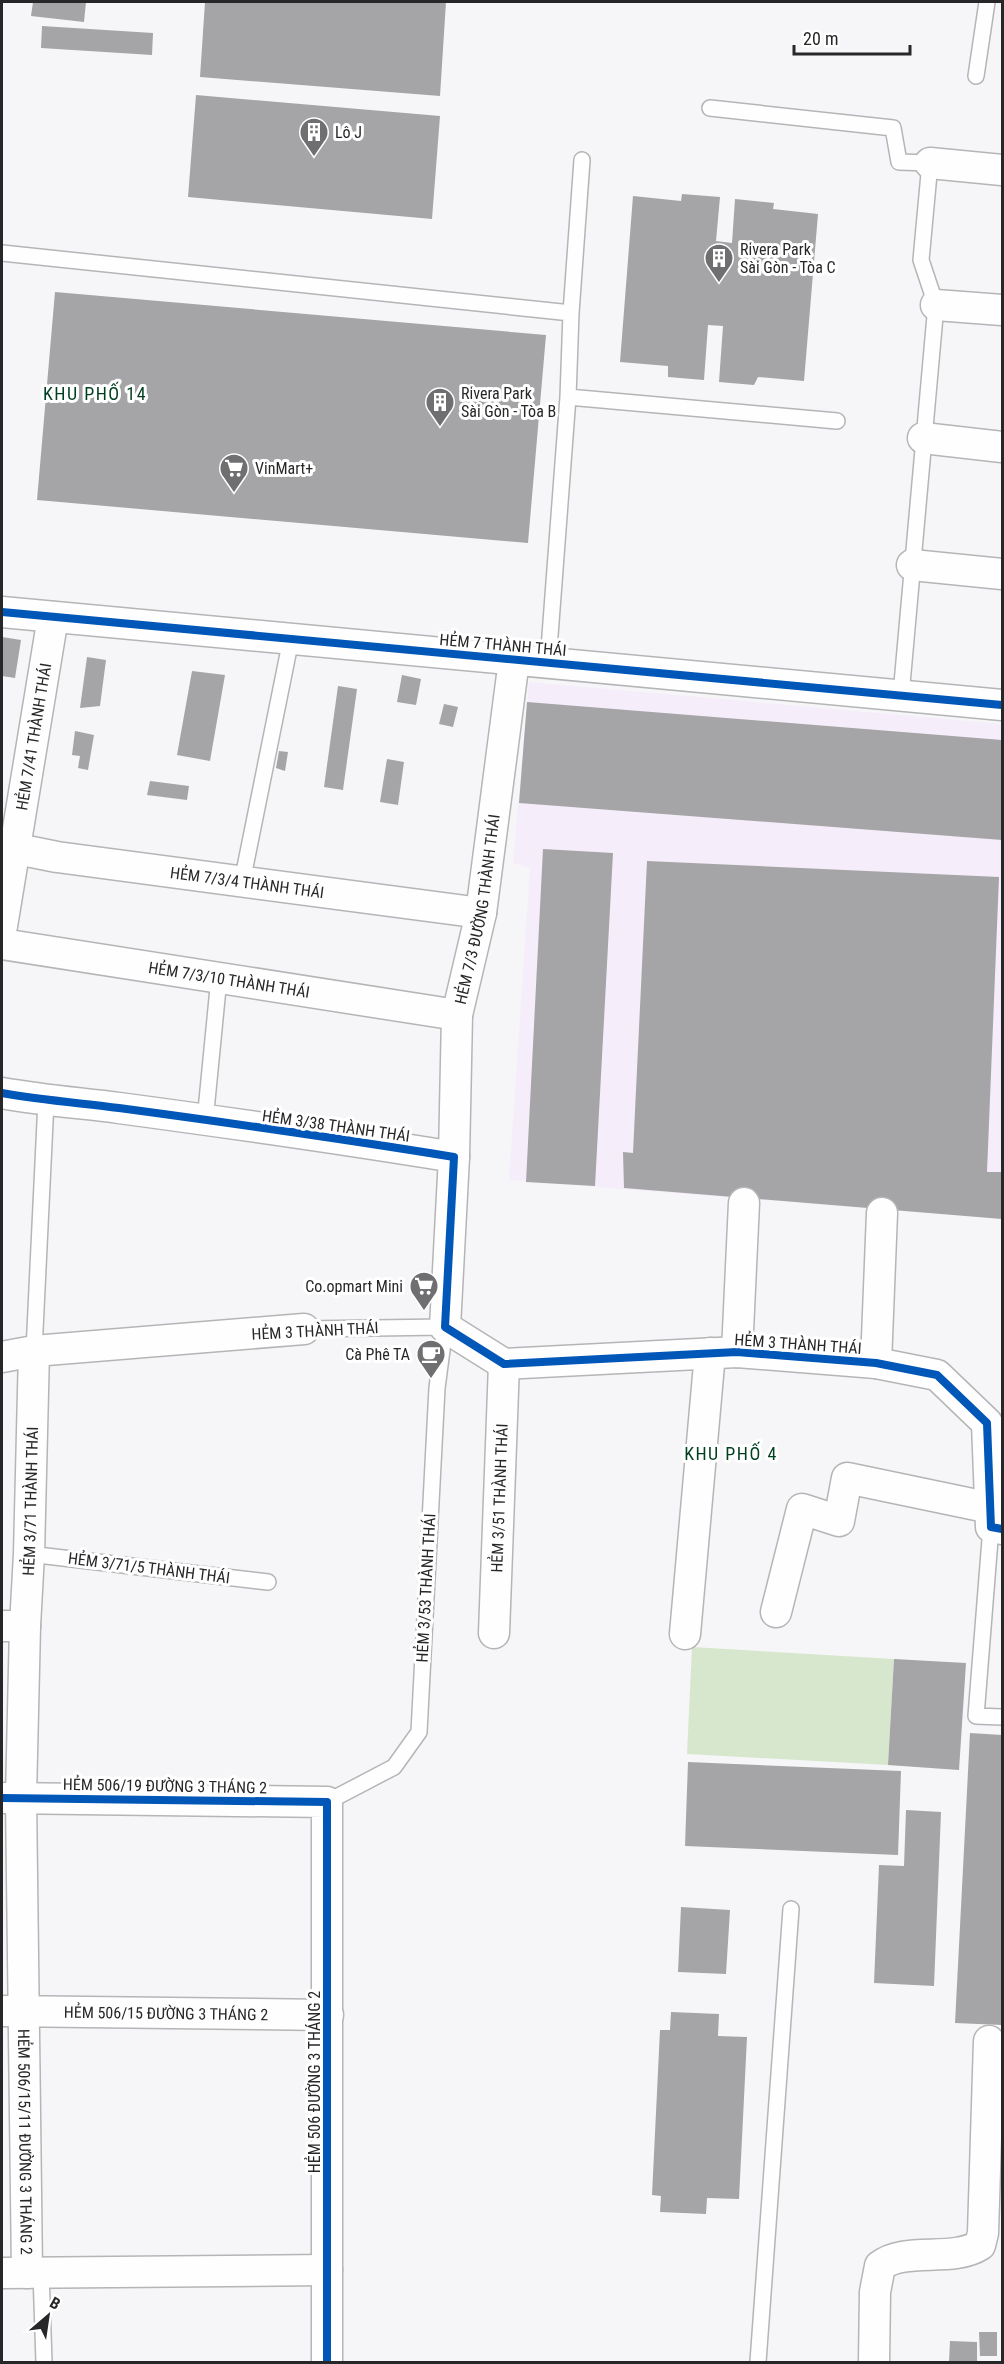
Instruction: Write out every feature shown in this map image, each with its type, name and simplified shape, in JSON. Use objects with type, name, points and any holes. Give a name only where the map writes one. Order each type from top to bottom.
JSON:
[{"type":"street","points":[[930,163],[1002,170]]},
{"type":"street","points":[[936,305],[1002,310]]},
{"type":"street","points":[[924,438],[1002,447]]},
{"type":"street","points":[[912,565],[1002,574]]},
{"type":"street","name":"HẺM 7 THÀNH THÁI","points":[[2,612],[1002,705]]},
{"type":"street","name":"HẺM 7/41 THÀNH THÁI","points":[[2,926],[7,847],[54,617]]},
{"type":"street","name":"HẺM 7/3 ĐƯỜNG THÀNH THÁI","points":[[454,1158],[457,1015],[481,913],[514,660]]},
{"type":"street","name":"HẺM 7/3/4 THÀNH THÁI","points":[[7,847],[57,857],[481,913]]},
{"type":"street","name":"HẺM 7/3/10 THÀNH THÁI","points":[[2,944],[457,1015]]},
{"type":"street","name":"HẺM 3/38 THÀNH THÁI","points":[[2,1093],[46,1101],[119,1108],[341,1138],[454,1158]]},
{"type":"street","points":[[454,1158],[445,1327],[504,1364]]},
{"type":"street","points":[[685,1634],[744,1203]]},
{"type":"street","points":[[876,1362],[882,1213]]},
{"type":"street","name":"HẺM 3 THÀNH THÁI","points":[[2,1358],[34,1351],[304,1329]]},
{"type":"street","name":"HẺM 3/71 THÀNH THÁI","points":[[11,1797],[13,1626],[29,1554],[34,1351]]},
{"type":"street","name":"HẺM 3 THÀNH THÁI","points":[[504,1364],[723,1353],[876,1362],[937,1375],[987,1423],[995,1521]]},
{"type":"street","name":"HẺM 3/51 THÀNH THÁI","points":[[494,1633],[504,1364]]},
{"type":"street","points":[[777,1612],[802,1509],[839,1521],[847,1478],[995,1521]]},
{"type":"street","name":"HẺM 506/19 ĐƯỜNG 3 THÁNG 2","points":[[11,1797],[327,1802]]},
{"type":"street","name":"HẺM 506/15/11 ĐƯỜNG 3 THÁNG 2","points":[[11,1797],[12,2011],[23,2273]]},
{"type":"street","name":"HẺM 506 ĐƯỜNG 3 THÁNG 2","points":[[327,1802],[327,2362]]},
{"type":"street","name":"HẺM 506/15 ĐƯỜNG 3 THÁNG 2","points":[[12,2011],[328,2015]]},
{"type":"street","points":[[874,2362],[875,2292],[880,2266],[886,2261],[900,2258],[970,2252],[980,2245],[983,2233],[989,2041]]},
{"type":"street","points":[[23,2273],[327,2270]]},
{"type":"lane","points":[[976,76],[987,2]]},
{"type":"lane","points":[[710,108],[893,128],[899,162],[930,163],[921,260],[936,305],[901,695]]},
{"type":"lane","points":[[548,662],[568,397],[571,313],[582,160]]},
{"type":"lane","points":[[2,253],[571,313]]},
{"type":"lane","points":[[568,397],[837,421]]},
{"type":"lane","points":[[242,882],[291,639]]},
{"type":"lane","points":[[205,1121],[219,978]]},
{"type":"lane","points":[[34,1351],[46,1101]]},
{"type":"lane","name":"HẺM 3 THÀNH THÁI","points":[[304,1329],[445,1327]]},
{"type":"lane","name":"HẺM 3/53 THÀNH THÁI","points":[[327,1802],[394,1767],[419,1732],[437,1388],[445,1327]]},
{"type":"lane","points":[[995,1521],[976,1716],[1002,1717]]},
{"type":"lane","name":"HẺM 3/71/5 THÀNH THÁI","points":[[29,1554],[268,1582]]},
{"type":"lane","points":[[758,2362],[791,1909]]},
{"type":"lane","points":[[23,2273],[44,2362]]},
{"type":"shaded area","points":[[529,682],[1002,724],[1002,1219],[509,1180],[530,868],[513,863]]},
{"type":"green space","points":[[692,1647],[894,1659],[888,1765],[687,1754]]},
{"type":"building","points":[[33,2],[86,2],[84,22],[31,16]]},
{"type":"building","points":[[205,2],[446,2],[440,96],[200,77]]},
{"type":"building","points":[[42,26],[153,33],[152,55],[41,48]]},
{"type":"building","name":"Lô J","points":[[196,95],[440,116],[432,219],[188,197]]},
{"type":"building","name":"Rivera Park Sài Gòn - Tòa C","points":[[682,194],[720,197],[716,241],[732,243],[735,199],[774,203],[773,209],[818,214],[804,381],[758,377],[754,385],[719,382],[723,326],[708,325],[704,380],[668,377],[668,366],[620,362],[633,196],[681,201]]},
{"type":"building","points":[[55,292],[546,335],[528,543],[37,500]]},
{"type":"building","points":[[2,637],[21,640],[15,678],[2,676]]},
{"type":"building","points":[[87,657],[106,660],[100,706],[80,708]]},
{"type":"building","points":[[192,671],[225,675],[210,761],[177,755]]},
{"type":"building","points":[[402,675],[421,679],[416,705],[397,702]]},
{"type":"building","points":[[338,686],[357,689],[343,790],[324,787]]},
{"type":"building","points":[[527,702],[1002,740],[1002,840],[519,803]]},
{"type":"building","points":[[444,704],[458,707],[453,727],[439,724]]},
{"type":"building","points":[[75,731],[94,735],[88,770],[78,768],[80,756],[72,755]]},
{"type":"building","points":[[279,751],[288,752],[285,771],[276,768]]},
{"type":"building","points":[[387,759],[404,762],[398,805],[380,802]]},
{"type":"building","points":[[150,781],[189,786],[187,800],[147,795]]},
{"type":"building","points":[[543,849],[613,853],[595,1186],[526,1182]]},
{"type":"building","points":[[647,861],[999,877],[987,1172],[1002,1172],[1002,1219],[624,1188],[623,1152],[633,1153]]},
{"type":"building","points":[[894,1659],[966,1663],[959,1770],[888,1765]]},
{"type":"building","points":[[970,1733],[1002,1735],[1002,2025],[955,2023]]},
{"type":"building","points":[[688,1762],[901,1771],[898,1855],[685,1846]]},
{"type":"building","points":[[906,1810],[941,1812],[934,1986],[874,1983],[879,1865],[904,1866]]},
{"type":"building","points":[[681,1907],[730,1910],[726,1974],[678,1972]]},
{"type":"building","points":[[671,2012],[719,2014],[718,2036],[747,2037],[739,2199],[707,2198],[706,2214],[660,2212],[661,2196],[652,2195],[660,2030],[670,2030]]},
{"type":"building","points":[[979,2332],[997,2332],[997,2356],[980,2356]]},
{"type":"building","points":[[950,2341],[977,2342],[977,2362],[949,2362]]},
{"type":"cycle path","points":[[2,612],[1002,705]]},
{"type":"cycle path","points":[[2,1093],[245,1125],[454,1157],[445,1327],[504,1364],[737,1352],[876,1363],[937,1375],[987,1423],[991,1527],[1002,1529]]},
{"type":"cycle path","points":[[2,1798],[327,1802],[327,2362]]},
{"type":"place","name":"Lô J","points":[[314,158]]},
{"type":"place","name":"Rivera Park Sài Gòn - Tòa C","points":[[719,284]]},
{"type":"place","name":"Rivera Park Sài Gòn - Tòa B","points":[[440,428]]},
{"type":"place","name":"VinMart+","points":[[234,494]]},
{"type":"place","name":"Co.opmart Mini","points":[[424,1312]]},
{"type":"place","name":"Cà Phê TA","points":[[431,1380]]},
{"type":"district","name":"KHU PHỐ 14","points":[[95,393]]},
{"type":"district","name":"KHU PHỐ 4","points":[[731,1453]]}]
